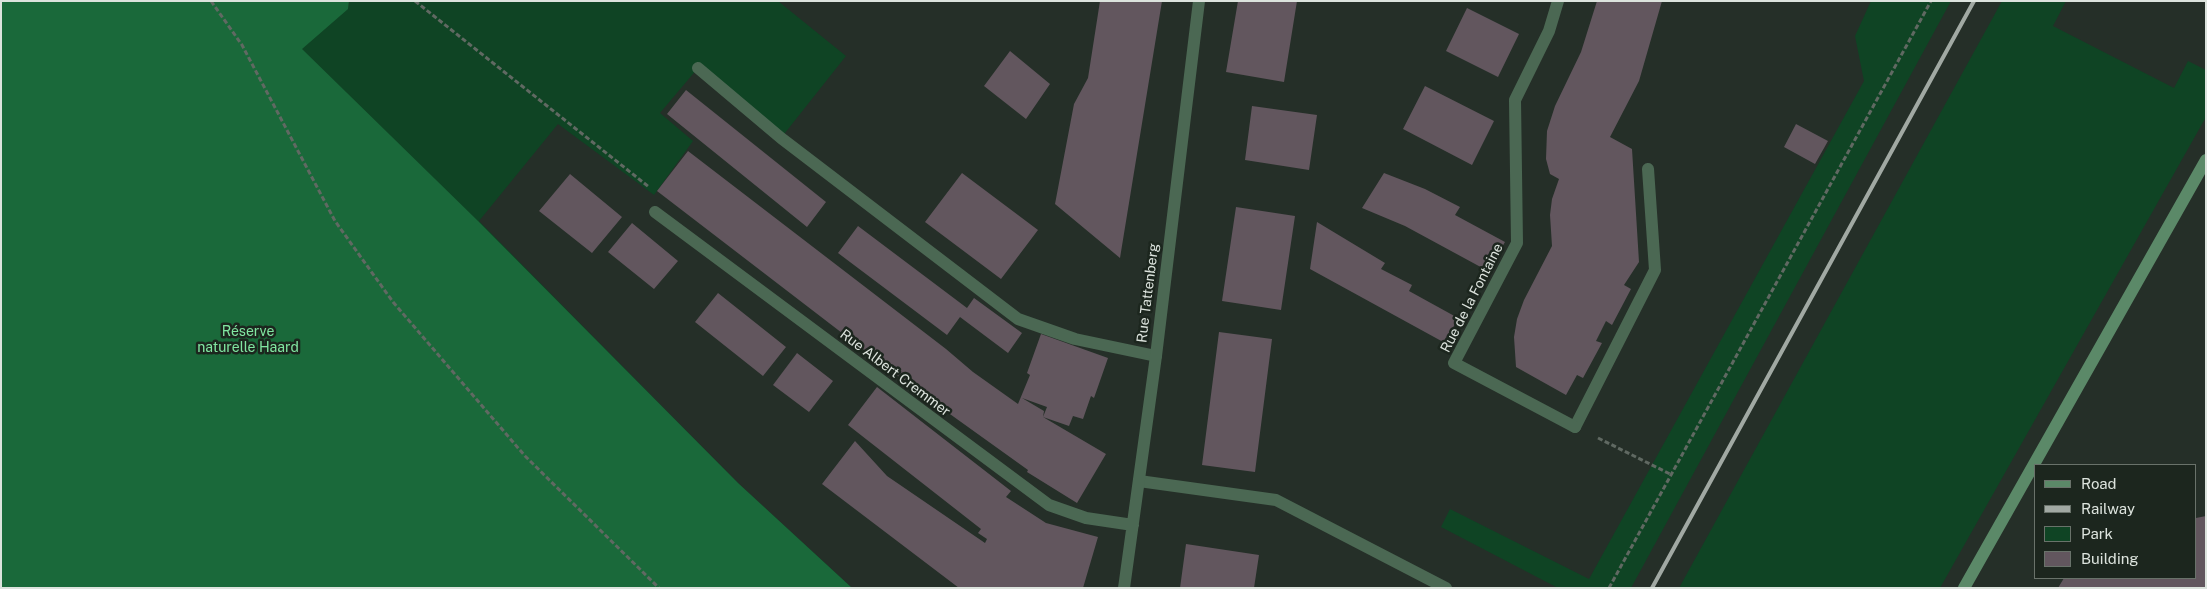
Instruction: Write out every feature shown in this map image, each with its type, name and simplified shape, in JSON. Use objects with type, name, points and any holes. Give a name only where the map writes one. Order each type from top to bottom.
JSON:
[{"type":"main road","points":[[2034,464],[2206,160]]},
{"type":"main road","points":[[1964,588],[2034,464]]},
{"type":"street","name":"Rue Tattenberg","points":[[1124,588],[1156,356],[1199,1]]},
{"type":"street","name":"Rue de la Fontaine","points":[[1558,1],[1549,31],[1515,100],[1517,244],[1454,363],[1575,427],[1655,270],[1648,169]]},
{"type":"street","points":[[698,68],[781,138],[1018,319],[1075,339],[1156,356]]},
{"type":"street","name":"Rue Albert Cremmer","points":[[654,212],[1048,505],[1086,518],[1133,525]]},
{"type":"street","points":[[1139,481],[1276,500],[1446,588]]},
{"type":"path","points":[[211,1],[242,45],[334,221],[393,302],[525,456],[659,588]]},
{"type":"path","points":[[415,1],[663,198],[654,212]]},
{"type":"path","points":[[1609,588],[1931,1]]},
{"type":"path","points":[[1609,444],[1672,476]]},
{"type":"green space","name":"Réserve naturelle Haard","points":[[1,1],[348,9],[349,1],[778,1],[846,56],[781,138],[698,68],[660,113],[693,141],[654,195],[558,124],[479,221],[738,483],[852,588],[1,588]]},
{"type":"green space","name":"Réserve naturelle Haard","points":[[1,1],[349,1],[348,9],[302,49],[478,221],[738,483],[852,588],[1,588]]},
{"type":"green space","points":[[1871,1],[1951,1],[1631,588],[1558,588],[1441,527],[1450,509],[1589,579],[1864,81],[1855,36]]},
{"type":"green space","points":[[2002,1],[2066,1],[2053,26],[2174,88],[2188,61],[2206,70],[2206,117],[1940,588],[1679,588]]},
{"type":"building","points":[[1100,1],[1162,1],[1120,258],[1055,204],[1074,104],[1088,78]]},
{"type":"building","points":[[1238,1],[1297,1],[1284,82],[1226,72]]},
{"type":"building","points":[[1597,1],[1662,1],[1639,81],[1610,137],[1632,149],[1639,262],[1624,285],[1631,289],[1612,325],[1606,321],[1596,341],[1602,343],[1583,378],[1577,375],[1566,395],[1516,367],[1514,337],[1517,319],[1524,300],[1552,246],[1550,215],[1552,199],[1559,179],[1550,174],[1546,159],[1547,131],[1555,106],[1581,52]]},
{"type":"building","points":[[1467,8],[1519,34],[1498,77],[1446,51]]},
{"type":"building","points":[[1010,51],[1050,84],[1026,119],[984,86]]},
{"type":"building","points":[[1425,86],[1494,121],[1472,165],[1403,129]]},
{"type":"building","points":[[686,90],[826,202],[807,227],[667,114]]},
{"type":"building","points":[[1252,106],[1317,115],[1309,170],[1245,160]]},
{"type":"building","points":[[1796,124],[1828,141],[1815,164],[1784,147]]},
{"type":"building","points":[[688,151],[946,349],[973,372],[1018,404],[1030,375],[1027,373],[1041,334],[1108,358],[1094,398],[1091,396],[1083,419],[1073,416],[1069,426],[1043,417],[1106,454],[1077,503],[1027,472],[1028,470],[915,389],[657,191]],"holes":[[[1022,398],[1047,407],[1043,417],[1044,411]]]},
{"type":"building","points":[[962,173],[1038,230],[1001,279],[925,222]]},
{"type":"building","points":[[1384,173],[1425,189],[1460,207],[1455,215],[1505,242],[1488,271],[1405,226],[1362,208]]},
{"type":"building","points":[[570,174],[622,217],[592,253],[539,211]]},
{"type":"building","points":[[1236,207],[1295,216],[1281,310],[1222,301]]},
{"type":"building","points":[[1317,222],[1385,263],[1381,269],[1412,285],[1409,291],[1458,318],[1445,343],[1310,269]]},
{"type":"building","points":[[632,223],[678,261],[654,289],[608,252]]},
{"type":"building","points":[[858,226],[967,308],[974,298],[1022,333],[1008,353],[960,317],[947,335],[838,253]]},
{"type":"building","points":[[718,293],[786,347],[763,376],[695,322]]},
{"type":"building","points":[[1219,332],[1272,339],[1255,472],[1202,465]]},
{"type":"building","points":[[797,353],[833,381],[809,412],[773,385]]},
{"type":"building","points":[[877,387],[1011,491],[1006,497],[1046,523],[1098,537],[1083,588],[959,588],[822,484],[855,441],[887,476],[985,543],[987,539],[978,533],[981,529],[848,425]]},
{"type":"building","points":[[2206,516],[2206,588],[2058,588],[2063,579],[2197,579],[2197,518]]},
{"type":"building","points":[[1186,544],[1259,555],[1254,588],[1180,588]]},
{"type":"railway","points":[[1652,588],[1974,1]]}]
